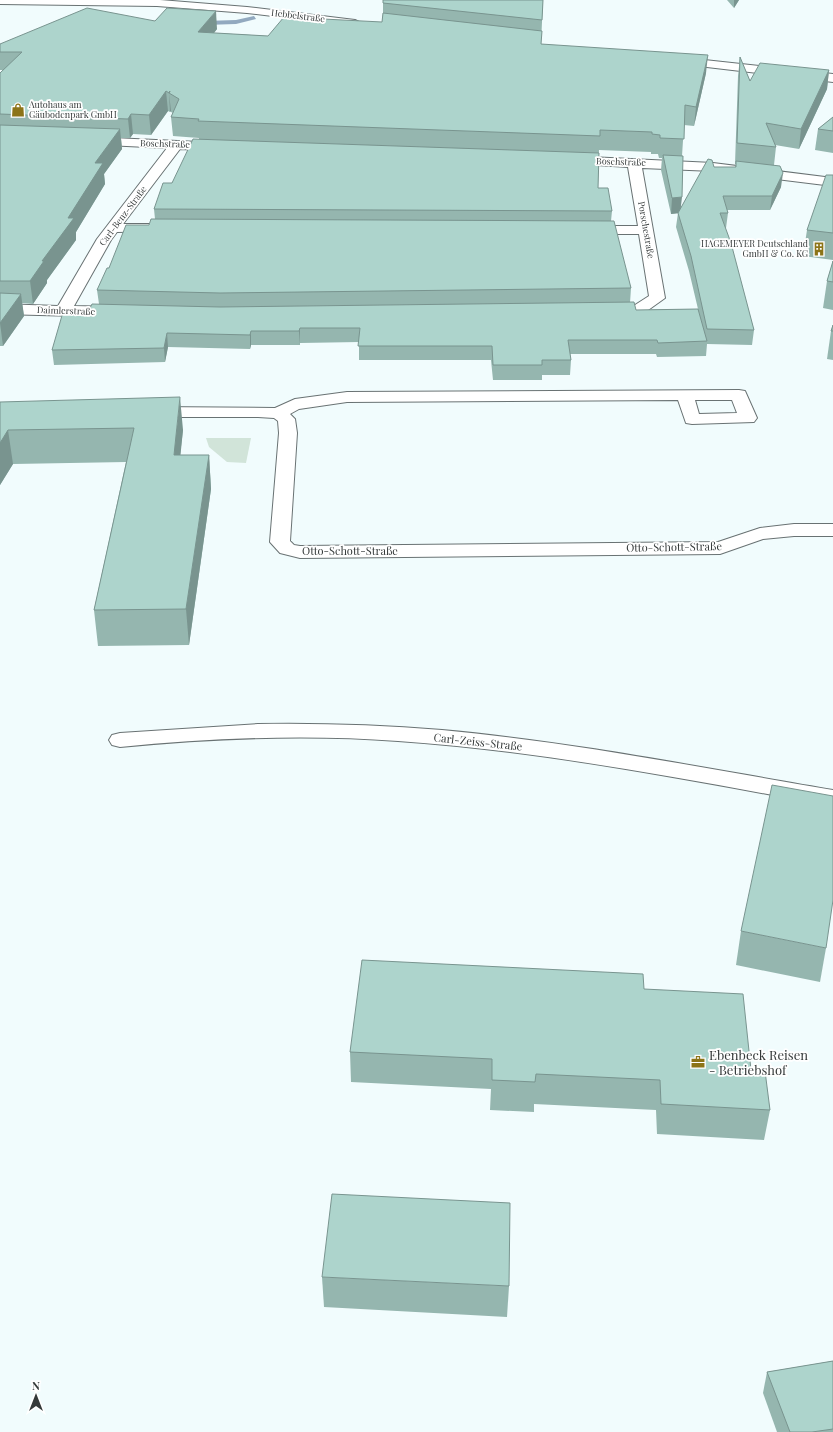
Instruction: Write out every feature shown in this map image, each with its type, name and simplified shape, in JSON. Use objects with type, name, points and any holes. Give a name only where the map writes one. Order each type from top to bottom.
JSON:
[{"type":"street","name":"Hebbelstraße","points":[[0,1],[157,3],[247,10],[363,24]]},
{"type":"street","points":[[664,59],[833,78]]},
{"type":"street","name":"Boschstraße","points":[[81,141],[231,147]]},
{"type":"street","name":"Carl-Benz-Straße","points":[[62,311],[112,228],[176,145]]},
{"type":"street","name":"Boschstraße","points":[[555,159],[634,162],[743,170],[833,182]]},
{"type":"street","name":"Porschestraße","points":[[591,311],[638,310],[657,298],[634,162]]},
{"type":"street","points":[[112,228],[168,228]]},
{"type":"street","points":[[575,230],[646,230]]},
{"type":"street","name":"Daimlerstraße","points":[[0,309],[131,313]]},
{"type":"street","points":[[137,412],[207,411],[278,413],[295,404],[347,397],[685,395]]},
{"type":"street","name":"Otto-Schott-Straße","points":[[278,413],[286,419],[288,433],[280,542],[287,549],[300,552],[720,548],[760,534],[794,530],[833,530]]},
{"type":"street","name":"Carl-Zeiss-Straße","points":[[120,740],[220,732],[291,731],[392,734],[478,741],[598,757],[833,798]]},
{"type":"green space","points":[[206,438],[251,438],[246,463],[227,462],[209,447]]},
{"type":"building","points":[[383,0],[543,0],[542,20],[383,3]]},
{"type":"building","points":[[87,8],[155,21],[167,8],[216,11],[198,32],[268,36],[284,17],[382,22],[383,13],[542,31],[541,44],[708,55],[696,107],[685,105],[684,139],[660,138],[660,135],[652,134],[652,132],[600,130],[600,136],[198,121],[199,119],[171,117],[179,99],[166,91],[149,115],[131,114],[128,119],[0,114],[0,73],[22,52],[0,52],[0,44]]},
{"type":"building","points":[[740,57],[750,81],[760,63],[829,70],[801,129],[766,123],[776,147],[737,143]]},
{"type":"building","points":[[833,117],[833,131],[818,129]]},
{"type":"building","points":[[0,125],[120,129],[95,163],[103,163],[68,218],[74,218],[42,261],[44,261],[30,281],[0,281]]},
{"type":"building","points":[[193,139],[599,153],[598,188],[608,188],[612,211],[154,209],[163,183],[172,183]]},
{"type":"building","points":[[663,155],[683,156],[682,197],[672,198]]},
{"type":"building","points":[[708,159],[712,160],[714,167],[736,167],[736,161],[780,166],[783,173],[772,196],[723,196],[728,213],[720,213],[731,243],[754,330],[707,329],[691,256],[678,213]]},
{"type":"building","points":[[826,175],[833,175],[833,233],[807,230]]},
{"type":"building","points":[[151,219],[614,221],[631,288],[220,293],[97,290],[107,268],[109,268],[126,225],[149,225]]},
{"type":"building","points":[[833,261],[833,282],[827,281]]},
{"type":"building","points":[[0,293],[21,294],[0,323]]},
{"type":"building","points":[[634,302],[636,310],[698,309],[707,341],[658,343],[657,340],[568,340],[571,360],[542,360],[542,365],[493,365],[492,346],[358,346],[360,328],[300,328],[299,331],[251,331],[250,335],[167,333],[164,348],[52,350],[63,312],[88,312],[92,304],[220,307]]},
{"type":"building","points":[[180,397],[174,455],[209,455],[186,609],[94,610],[134,428],[8,430],[0,443],[0,402]]},
{"type":"building","points":[[772,785],[833,796],[833,900],[826,948],[741,931]]},
{"type":"building","points":[[362,960],[643,974],[644,989],[743,994],[751,1070],[765,1071],[770,1110],[661,1104],[660,1080],[536,1074],[535,1082],[492,1080],[492,1059],[350,1052]]},
{"type":"building","points":[[332,1194],[510,1203],[509,1286],[322,1277]]},
{"type":"building","points":[[833,1361],[833,1429],[812,1432],[790,1432],[767,1372]]},
{"type":"waterway","points":[[205,23],[236,22],[254,18]]},
{"type":"place","name":"Autohaus am Gäubodenpark GmbH","points":[[18,110]]},
{"type":"place","name":"HAGEMEYER Deutschland GmbH & Co. KG","points":[[819,249]]},
{"type":"place","name":"Ebenbeck Reisen - Betriebshof","points":[[698,1062]]}]
